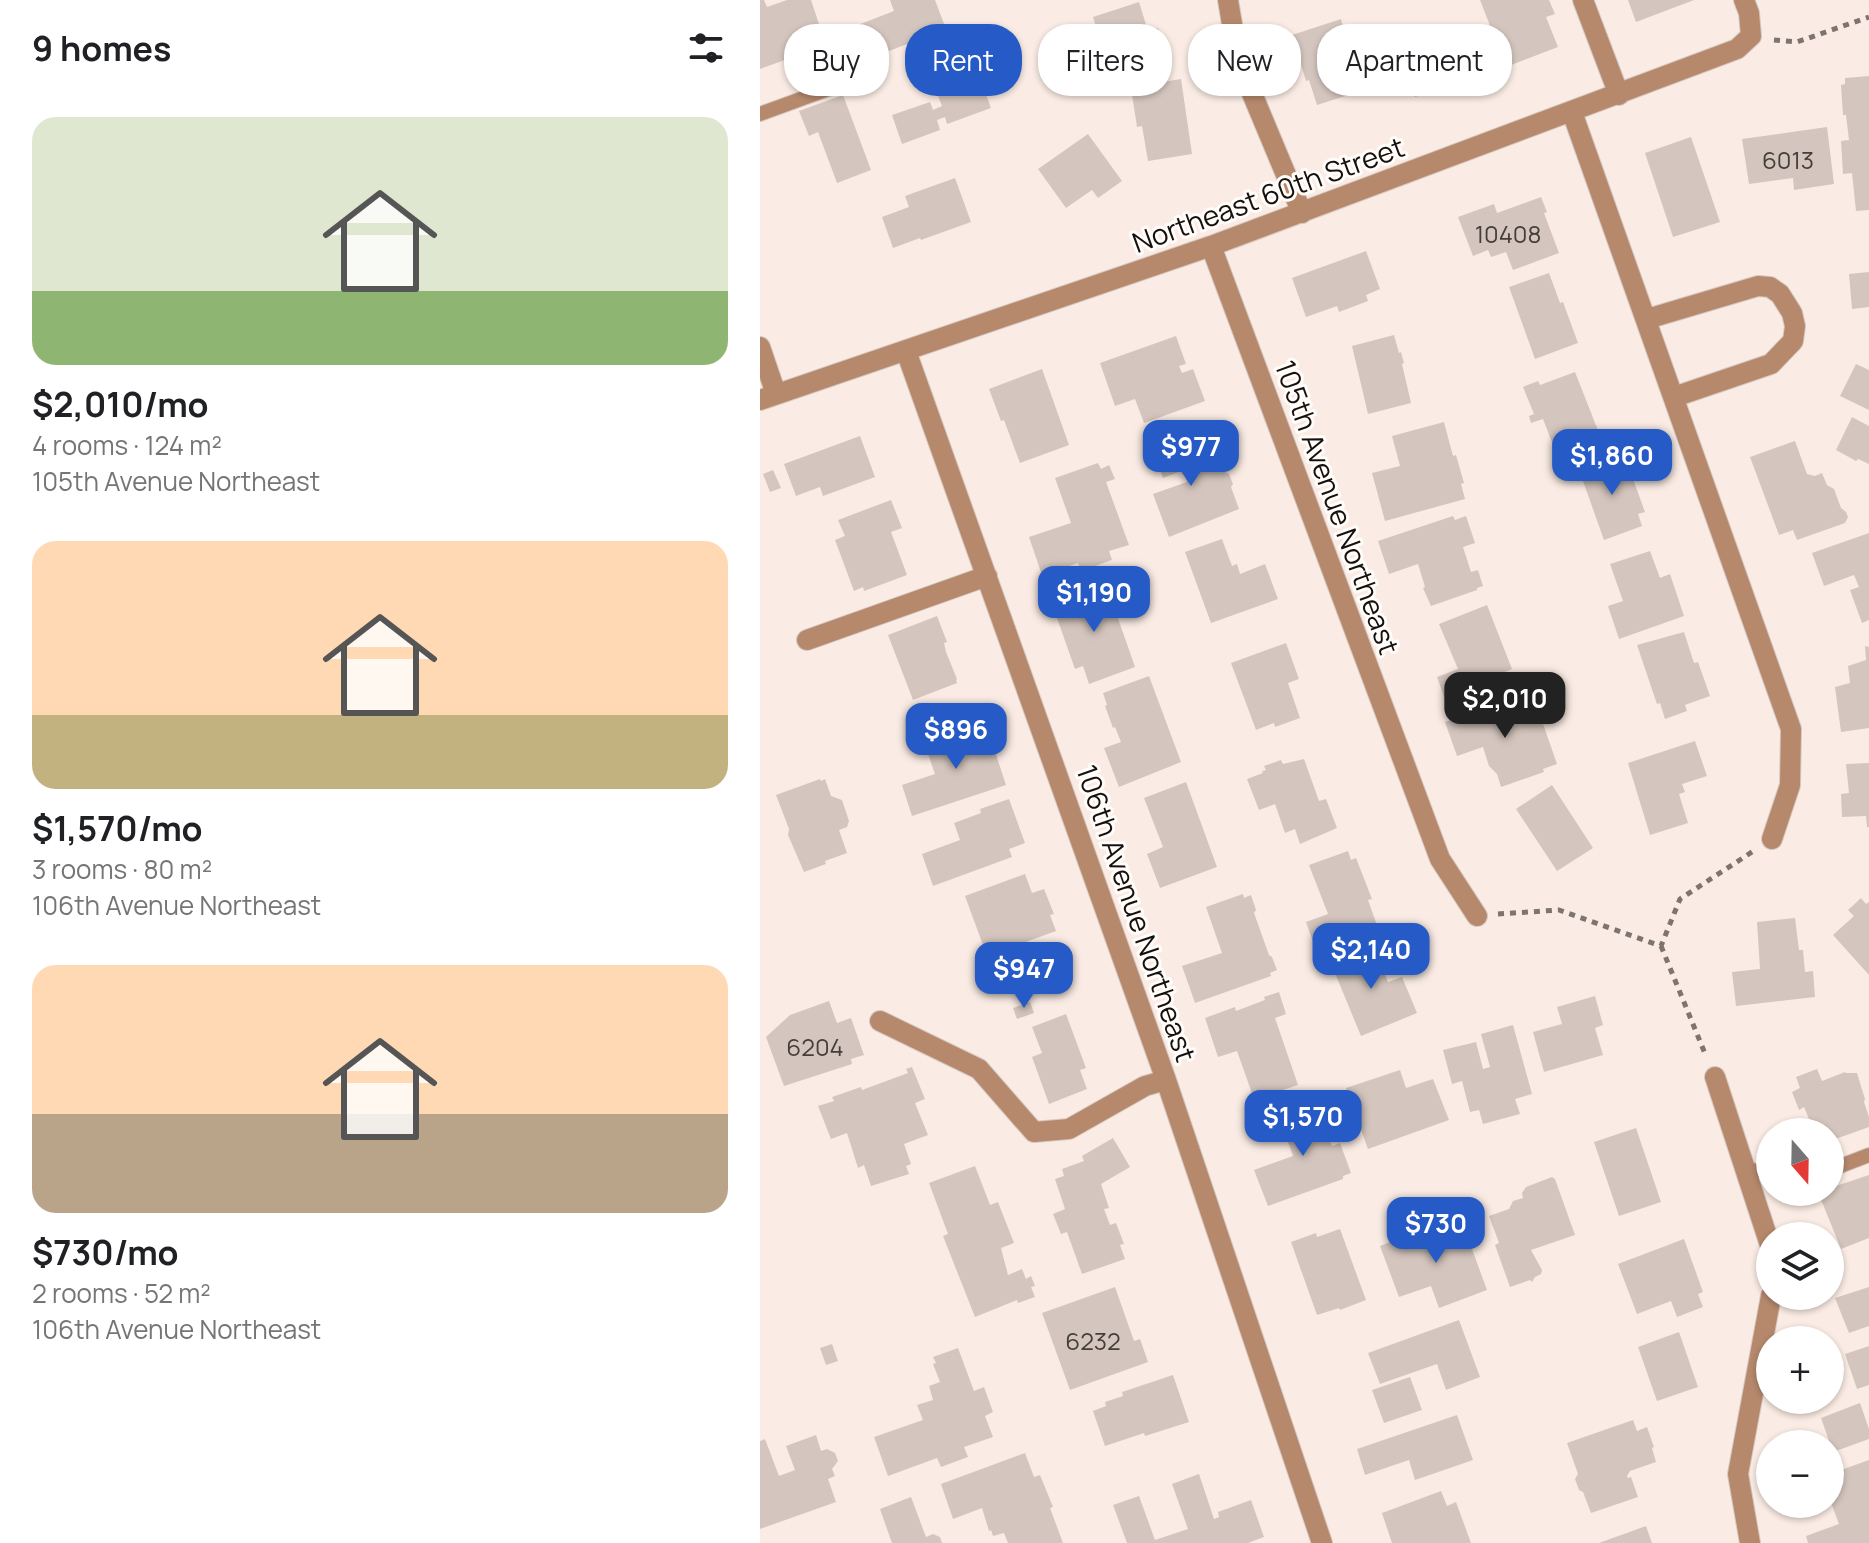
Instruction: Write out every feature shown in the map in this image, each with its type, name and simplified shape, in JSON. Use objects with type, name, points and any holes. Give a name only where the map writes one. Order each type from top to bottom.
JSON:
[{"type":"street","points":[[1228,0],[1238,60],[1302,213]]},
{"type":"street","points":[[1583,0],[1619,95]]},
{"type":"street","points":[[1744,0],[1749,13],[1751,36]]},
{"type":"street","name":"Northeast 60th Street","points":[[768,397],[1302,213],[1737,49],[1751,36]]},
{"type":"street","points":[[1572,112],[1791,729],[1790,785],[1772,839]]},
{"type":"street","name":"105th Avenue Northeast","points":[[1211,246],[1440,859],[1477,916]]},
{"type":"street","points":[[1647,319],[1758,286],[1770,287],[1780,294],[1792,313],[1795,326],[1793,341],[1771,364],[1674,397]]},
{"type":"street","points":[[760,347],[768,397]]},
{"type":"street","name":"106th Avenue Northeast","points":[[906,351],[1166,1080],[1322,1543]]},
{"type":"street","points":[[807,640],[987,576]]},
{"type":"street","points":[[880,1021],[979,1069],[1034,1132],[1069,1129],[1145,1086],[1166,1080]]},
{"type":"street","points":[[1715,1077],[1762,1222]]},
{"type":"street","points":[[1750,1543],[1738,1474],[1768,1310]]},
{"type":"lane","points":[[760,114],[809,96]]},
{"type":"lane","points":[[1844,1165],[1869,1155]]},
{"type":"lane","points":[[1745,1169],[1756,1171]]},
{"type":"path","points":[[1751,36],[1797,42],[1869,17]]},
{"type":"path","points":[[1715,1077],[1661,946],[1680,899],[1772,839]]},
{"type":"path","points":[[1477,916],[1559,910],[1661,946]]},
{"type":"building","points":[[760,0],[764,0],[767,7],[787,0],[811,0],[819,24],[784,24],[784,60],[760,69]]},
{"type":"building","points":[[890,0],[935,0],[944,24],[905,24],[905,45],[889,51],[889,24],[860,24],[894,11]]},
{"type":"building","points":[[1480,0],[1549,0],[1555,14],[1546,17],[1558,47],[1512,65],[1512,24],[1489,24]]},
{"type":"building","points":[[1628,0],[1694,0],[1636,22]]},
{"type":"building","points":[[1139,2],[1146,24],[1095,24],[1093,17]]},
{"type":"building","points":[[1341,19],[1342,24],[1326,24]]},
{"type":"building","points":[[1317,27],[1317,96],[1345,96],[1317,105],[1301,65],[1301,32]]},
{"type":"building","points":[[1869,76],[1869,210],[1856,211],[1852,173],[1843,174],[1841,141],[1849,140],[1841,85],[1845,84],[1845,78]]},
{"type":"building","points":[[1181,79],[1192,154],[1148,161],[1142,126],[1137,127],[1132,96],[1172,96],[1172,80]]},
{"type":"building","points":[[843,96],[871,170],[837,183],[818,132],[809,136],[799,111]]},
{"type":"building","points":[[938,96],[987,96],[991,108],[947,124],[945,117],[937,120],[940,130],[902,144],[892,115],[930,102],[933,110],[942,106]]},
{"type":"building","points":[[1827,127],[1834,184],[1794,190],[1793,178],[1749,184],[1742,139]]},
{"type":"building","points":[[1088,134],[1122,181],[1098,198],[1092,190],[1066,208],[1038,169]]},
{"type":"building","points":[[1691,137],[1720,222],[1673,237],[1645,153]]},
{"type":"building","points":[[955,178],[971,222],[893,248],[882,217],[909,207],[905,196]]},
{"type":"building","points":[[1541,197],[1559,253],[1513,270],[1506,252],[1491,257],[1488,250],[1473,256],[1458,217],[1494,204],[1497,213]]},
{"type":"building","points":[[1366,251],[1380,289],[1366,295],[1368,301],[1339,312],[1337,306],[1306,317],[1292,278]]},
{"type":"building","points":[[1869,272],[1869,307],[1852,309],[1849,274]]},
{"type":"building","points":[[1549,273],[1578,343],[1535,359],[1509,287]]},
{"type":"building","points":[[1394,335],[1404,363],[1411,403],[1368,414],[1352,346]]},
{"type":"building","points":[[1176,336],[1186,364],[1179,366],[1182,373],[1193,369],[1205,401],[1144,423],[1135,399],[1115,406],[1100,363]]},
{"type":"building","points":[[1856,364],[1869,370],[1869,410],[1840,396]]},
{"type":"building","points":[[1042,369],[1069,445],[1020,463],[989,389]]},
{"type":"building","points":[[1575,372],[1599,433],[1555,450],[1543,419],[1531,423],[1529,416],[1534,414],[1523,387],[1538,381],[1540,385]]},
{"type":"building","points":[[1852,417],[1869,426],[1869,464],[1836,450]]},
{"type":"building","points":[[1444,422],[1464,483],[1461,484],[1465,499],[1385,521],[1372,473],[1400,466],[1392,436]]},
{"type":"building","points":[[1184,434],[1197,468],[1220,460],[1233,484],[1231,487],[1239,509],[1169,537],[1153,494],[1187,482],[1183,470],[1163,478],[1151,446]]},
{"type":"building","points":[[860,436],[875,477],[823,496],[820,487],[796,496],[784,464]]},
{"type":"building","points":[[1795,441],[1807,474],[1815,476],[1822,473],[1848,517],[1845,523],[1797,540],[1793,530],[1779,535],[1750,457]]},
{"type":"building","points":[[1616,453],[1626,481],[1633,479],[1645,512],[1638,514],[1642,526],[1604,540],[1578,467]]},
{"type":"building","points":[[1098,463],[1101,469],[1109,465],[1115,479],[1106,482],[1129,545],[1109,551],[1112,560],[1081,571],[1078,563],[1042,575],[1029,537],[1071,523],[1055,478]]},
{"type":"building","points":[[773,470],[781,488],[770,492],[763,474]]},
{"type":"building","points":[[891,500],[902,528],[891,532],[907,575],[864,591],[863,587],[854,591],[835,540],[845,536],[838,520]]},
{"type":"building","points":[[1453,516],[1455,520],[1466,516],[1475,543],[1463,547],[1471,572],[1478,570],[1483,586],[1431,606],[1418,564],[1389,574],[1378,541]]},
{"type":"building","points":[[1869,533],[1869,620],[1862,623],[1850,590],[1859,587],[1854,575],[1824,586],[1812,553]]},
{"type":"building","points":[[1222,539],[1232,566],[1237,564],[1240,574],[1265,564],[1278,599],[1211,623],[1185,552]]},
{"type":"building","points":[[1650,551],[1660,578],[1670,574],[1684,616],[1619,639],[1608,606],[1623,601],[1610,564]]},
{"type":"building","points":[[1106,584],[1135,667],[1089,684],[1083,666],[1075,669],[1052,604]]},
{"type":"building","points":[[1487,605],[1512,669],[1474,687],[1477,694],[1447,705],[1437,677],[1458,669],[1439,624]]},
{"type":"building","points":[[937,616],[957,683],[913,700],[888,635]]},
{"type":"building","points":[[1684,632],[1694,663],[1698,662],[1710,696],[1685,705],[1687,711],[1665,719],[1637,645]]},
{"type":"building","points":[[1286,643],[1299,679],[1288,683],[1300,718],[1256,730],[1231,663]]},
{"type":"building","points":[[1865,646],[1869,647],[1869,728],[1841,732],[1835,687],[1850,683],[1848,666],[1866,660]]},
{"type":"building","points":[[1149,676],[1181,762],[1119,787],[1104,748],[1121,742],[1113,728],[1103,693]]},
{"type":"building","points":[[1518,697],[1526,719],[1541,714],[1557,764],[1543,769],[1544,772],[1501,787],[1483,747],[1457,756],[1445,722]]},
{"type":"building","points":[[960,724],[965,738],[988,730],[1006,785],[912,816],[902,785],[935,774],[928,754],[935,751],[929,734]]},
{"type":"building","points":[[1695,741],[1707,776],[1682,784],[1685,792],[1679,794],[1688,823],[1650,835],[1628,763]]},
{"type":"building","points":[[1304,759],[1319,801],[1326,799],[1337,828],[1300,844],[1295,829],[1285,833],[1275,804],[1259,810],[1247,779],[1263,773],[1266,770],[1264,766],[1281,760],[1283,764]]},
{"type":"building","points":[[1869,763],[1867,827],[1866,816],[1842,817],[1841,794],[1849,793],[1846,764]]},
{"type":"building","points":[[825,779],[831,796],[842,800],[849,821],[847,827],[839,830],[847,853],[804,872],[776,795]]},
{"type":"building","points":[[1186,782],[1217,867],[1160,888],[1147,854],[1163,847],[1144,798]]},
{"type":"building","points":[[1552,785],[1593,848],[1557,871],[1516,809]]},
{"type":"building","points":[[1009,799],[1025,843],[1009,849],[1012,857],[933,886],[922,854],[960,840],[954,823],[981,813],[980,809]]},
{"type":"building","points":[[1348,851],[1351,860],[1356,858],[1372,899],[1368,900],[1379,931],[1317,953],[1306,922],[1328,914],[1309,865]]},
{"type":"building","points":[[1025,874],[1032,893],[1044,889],[1054,914],[1050,915],[1056,931],[987,956],[965,896]]},
{"type":"building","points":[[1243,894],[1244,898],[1251,895],[1256,910],[1254,913],[1277,970],[1270,973],[1271,976],[1195,1003],[1182,966],[1222,953],[1206,907]]},
{"type":"building","points":[[1861,898],[1866,904],[1869,902],[1869,975],[1833,935],[1854,916],[1848,910]]},
{"type":"building","points":[[1795,918],[1805,972],[1813,971],[1815,997],[1736,1006],[1732,972],[1760,969],[1757,922]]},
{"type":"building","points":[[1372,943],[1388,982],[1402,977],[1417,1013],[1361,1036],[1330,961]]},
{"type":"building","points":[[1279,992],[1286,1014],[1275,1018],[1298,1085],[1254,1099],[1237,1051],[1218,1057],[1205,1018],[1235,1007],[1236,1011]]},
{"type":"building","points":[[1595,996],[1603,1025],[1595,1028],[1603,1055],[1544,1072],[1533,1032],[1562,1024],[1557,1007]]},
{"type":"building","points":[[829,1001],[837,1023],[851,1018],[864,1055],[851,1059],[852,1064],[784,1086],[766,1037],[790,1015]]},
{"type":"building","points":[[1030,1002],[1034,1013],[1017,1019],[1013,1008]]},
{"type":"building","points":[[1066,1014],[1086,1068],[1080,1070],[1087,1089],[1049,1104],[1032,1057],[1042,1053],[1032,1027]]},
{"type":"building","points":[[1513,1025],[1532,1094],[1515,1099],[1520,1114],[1483,1124],[1479,1110],[1470,1112],[1462,1081],[1452,1084],[1443,1050],[1476,1042],[1483,1069],[1490,1067],[1481,1034]]},
{"type":"building","points":[[912,1067],[925,1099],[915,1103],[928,1135],[904,1144],[911,1164],[906,1166],[909,1174],[871,1186],[864,1165],[858,1168],[847,1133],[831,1139],[818,1106],[834,1101],[832,1097],[908,1073],[906,1069]]},
{"type":"building","points":[[1817,1069],[1822,1081],[1845,1072],[1857,1073],[1869,1127],[1844,1136],[1844,1118],[1809,1118],[1804,1107],[1799,1110],[1792,1092],[1800,1088],[1796,1077]]},
{"type":"building","points":[[1400,1070],[1406,1088],[1433,1079],[1449,1120],[1368,1149],[1346,1088]]},
{"type":"building","points":[[1316,1101],[1332,1146],[1340,1143],[1351,1173],[1343,1179],[1268,1206],[1254,1170],[1293,1156],[1278,1115]]},
{"type":"building","points":[[1636,1128],[1661,1202],[1619,1216],[1594,1142]]},
{"type":"building","points":[[1113,1138],[1130,1167],[1101,1184],[1109,1208],[1104,1209],[1110,1225],[1116,1223],[1124,1244],[1120,1245],[1125,1259],[1082,1274],[1067,1232],[1061,1234],[1053,1214],[1065,1209],[1055,1179],[1064,1176],[1062,1169],[1084,1161],[1082,1156]]},
{"type":"building","points":[[975,1166],[990,1205],[998,1202],[1014,1243],[1001,1248],[1008,1275],[1022,1269],[1026,1279],[1031,1276],[1035,1297],[1018,1303],[1017,1300],[975,1317],[943,1236],[948,1234],[929,1183]]},
{"type":"building","points":[[1869,1175],[1869,1238],[1844,1248],[1844,1222],[1830,1222],[1824,1206],[1844,1206],[1844,1183]]},
{"type":"building","points":[[1552,1177],[1575,1235],[1531,1250],[1542,1270],[1541,1274],[1532,1282],[1510,1287],[1495,1245],[1499,1243],[1489,1216],[1509,1209],[1513,1201],[1523,1198],[1526,1187]]},
{"type":"building","points":[[1458,1222],[1461,1229],[1464,1227],[1487,1290],[1439,1308],[1431,1286],[1399,1297],[1380,1246],[1408,1235],[1413,1248],[1421,1244],[1419,1236]]},
{"type":"building","points":[[1340,1229],[1366,1300],[1317,1315],[1291,1242]]},
{"type":"building","points":[[1684,1239],[1703,1292],[1698,1294],[1703,1307],[1677,1317],[1671,1301],[1637,1314],[1618,1264]]},
{"type":"building","points":[[1115,1287],[1134,1341],[1140,1339],[1148,1362],[1070,1390],[1042,1313]]},
{"type":"building","points":[[1869,1287],[1869,1326],[1849,1333],[1840,1310],[1844,1310],[1844,1295]]},
{"type":"building","points":[[1459,1320],[1480,1377],[1446,1390],[1437,1364],[1380,1384],[1368,1353]]},
{"type":"building","points":[[1679,1332],[1698,1387],[1657,1401],[1638,1347]]},
{"type":"building","points":[[832,1344],[838,1361],[826,1365],[820,1348]]},
{"type":"building","points":[[1869,1346],[1869,1385],[1857,1389],[1845,1354]]},
{"type":"building","points":[[958,1348],[974,1391],[984,1387],[993,1412],[985,1416],[993,1437],[964,1447],[968,1457],[941,1467],[937,1458],[888,1476],[874,1437],[923,1420],[917,1405],[933,1400],[929,1386],[940,1382],[933,1357]]},
{"type":"building","points":[[1173,1375],[1189,1422],[1105,1446],[1093,1411],[1106,1406],[1105,1402],[1123,1396],[1122,1392]]},
{"type":"building","points":[[1410,1377],[1422,1410],[1384,1423],[1372,1390]]},
{"type":"building","points":[[1860,1403],[1869,1429],[1869,1439],[1844,1448],[1844,1430],[1825,1430],[1821,1418],[1844,1414],[1844,1409]]},
{"type":"building","points":[[1457,1415],[1473,1460],[1415,1480],[1409,1460],[1365,1475],[1357,1449]]},
{"type":"building","points":[[1633,1420],[1637,1431],[1647,1427],[1656,1462],[1630,1471],[1627,1476],[1631,1477],[1638,1497],[1591,1513],[1575,1479],[1578,1474],[1567,1443]]},
{"type":"building","points":[[816,1435],[821,1451],[827,1449],[835,1453],[838,1461],[832,1469],[835,1476],[828,1479],[836,1502],[760,1529],[760,1441],[765,1439],[779,1476],[795,1470],[786,1446]]},
{"type":"building","points":[[1025,1453],[1034,1477],[1040,1475],[1063,1543],[1008,1543],[1004,1533],[993,1536],[989,1531],[982,1508],[953,1519],[941,1484]]},
{"type":"building","points":[[1869,1460],[1869,1543],[1808,1543],[1806,1536],[1839,1524],[1837,1518],[1844,1518],[1844,1469]]},
{"type":"building","points":[[1199,1474],[1214,1519],[1219,1517],[1218,1512],[1251,1500],[1264,1537],[1248,1543],[1127,1543],[1113,1505],[1139,1496],[1155,1540],[1188,1529],[1172,1484]]},
{"type":"building","points":[[1441,1491],[1447,1506],[1456,1502],[1471,1543],[1392,1543],[1382,1513]]},
{"type":"building","points":[[911,1497],[926,1537],[933,1534],[940,1537],[942,1543],[892,1543],[880,1509]]},
{"type":"building","points":[[1646,1526],[1652,1543],[1599,1543]]}]
